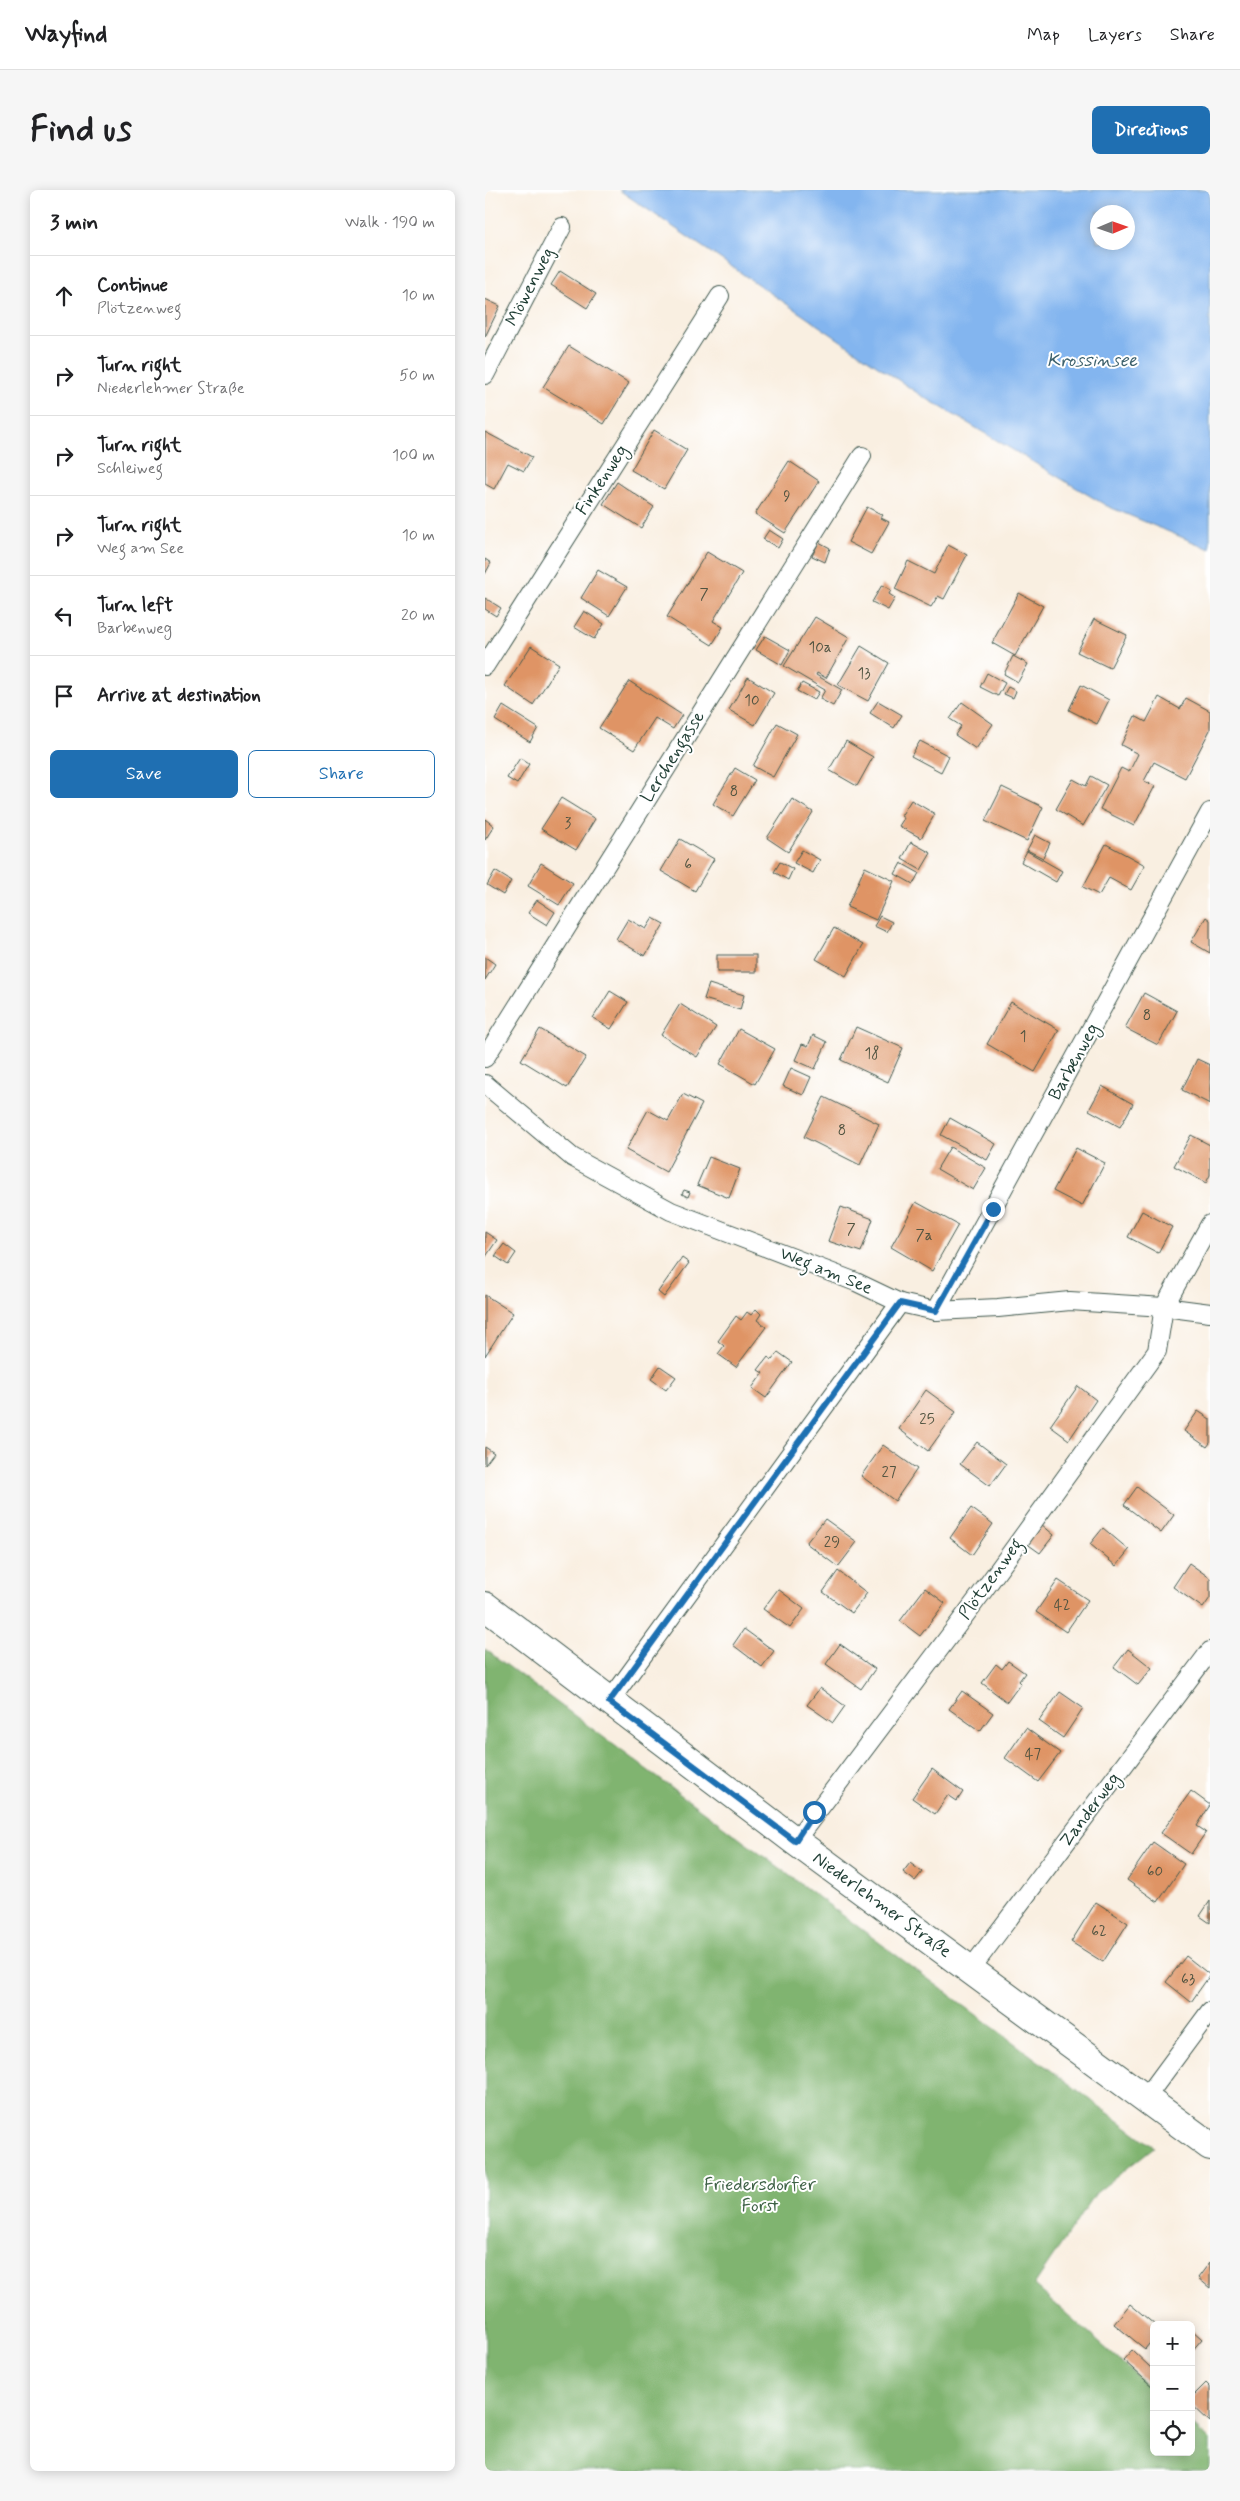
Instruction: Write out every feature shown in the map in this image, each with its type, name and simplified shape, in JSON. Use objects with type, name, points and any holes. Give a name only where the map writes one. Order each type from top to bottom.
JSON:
[{"type":"main road","name":"Niederlehmer Straße","points":[[485,1606],[609,1702],[795,1841],[1210,2146]]},
{"type":"lane","name":"Möwenweg","points":[[485,375],[562,227]]},
{"type":"lane","name":"Finkenweg","points":[[485,666],[720,296]]},
{"type":"lane","name":"Lerchengasse","points":[[485,1058],[862,456]]},
{"type":"lane","name":"Barbenweg","points":[[936,1311],[1210,812]]},
{"type":"lane","name":"Weg am See","points":[[485,1084],[572,1157],[671,1211],[856,1282],[900,1303],[936,1311],[998,1308],[1070,1301],[1165,1307],[1210,1313]]},
{"type":"lane","name":"Plötzenweg","points":[[795,1841],[981,1594],[1157,1351],[1165,1307],[1210,1224]]},
{"type":"lane","points":[[609,1702],[900,1303]]},
{"type":"lane","name":"Zanderweg","points":[[970,1970],[1210,1651]]},
{"type":"lane","points":[[1145,2099],[1210,2011]]},
{"type":"green space","name":"Friedersdorfer Forst","points":[[485,1649],[1154,2147],[1096,2193],[1034,2285],[1150,2387],[1150,2456],[1195,2456],[1195,2428],[1210,2441],[1210,2471],[485,2471]]},
{"type":"water","name":"Krossinsee","points":[[619,190],[1210,190],[1210,549],[1107,506],[919,394]]},
{"type":"building","points":[[560,271],[596,294],[587,308],[551,285]]},
{"type":"building","points":[[485,299],[500,306],[485,337]]},
{"type":"building","points":[[569,346],[629,383],[604,424],[543,387]]},
{"type":"building","points":[[654,430],[687,450],[664,489],[631,470]]},
{"type":"building","points":[[485,432],[532,457],[524,471],[508,463],[494,489],[485,484]]},
{"type":"building","points":[[789,461],[819,481],[785,533],[755,514]]},
{"type":"building","points":[[617,482],[654,507],[641,528],[603,504]]},
{"type":"building","points":[[867,507],[883,515],[881,518],[889,522],[871,554],[848,542]]},
{"type":"building","points":[[769,530],[783,539],[778,548],[763,539]]},
{"type":"building","points":[[819,542],[830,548],[825,562],[812,556]]},
{"type":"building","points":[[948,545],[967,555],[944,599],[938,596],[931,607],[895,589],[908,561],[934,574]]},
{"type":"building","points":[[707,552],[742,573],[713,621],[723,627],[712,645],[667,617]]},
{"type":"building","points":[[485,559],[491,563],[485,574]]},
{"type":"building","points":[[598,570],[627,587],[609,616],[581,598]]},
{"type":"building","points":[[882,585],[891,590],[889,594],[895,598],[888,610],[872,602]]},
{"type":"building","points":[[1019,593],[1043,606],[1015,656],[992,643]]},
{"type":"building","points":[[485,598],[501,608],[496,616],[485,609]]},
{"type":"building","points":[[584,611],[604,624],[594,639],[574,627]]},
{"type":"building","points":[[815,617],[849,637],[826,678],[817,673],[816,675],[842,690],[833,706],[820,699],[825,690],[784,666]]},
{"type":"building","points":[[1094,619],[1127,635],[1110,668],[1077,652]]},
{"type":"building","points":[[765,636],[790,650],[782,665],[756,650]]},
{"type":"building","points":[[531,646],[559,664],[533,705],[505,686]]},
{"type":"building","points":[[861,646],[889,663],[868,701],[838,685]]},
{"type":"building","points":[[1013,656],[1028,664],[1018,682],[1004,674]]},
{"type":"building","points":[[987,673],[1005,683],[998,696],[980,687]]},
{"type":"building","points":[[748,677],[774,693],[755,725],[729,710]]},
{"type":"building","points":[[629,681],[682,715],[673,729],[655,718],[634,750],[599,728]]},
{"type":"building","points":[[802,683],[819,692],[814,700],[797,691]]},
{"type":"building","points":[[1081,685],[1109,700],[1097,724],[1069,710]]},
{"type":"building","points":[[1008,687],[1016,691],[1013,698],[1004,694]]},
{"type":"building","points":[[1159,697],[1180,709],[1186,698],[1210,711],[1210,730],[1185,778],[1154,762],[1144,781],[1155,786],[1134,826],[1100,809],[1121,768],[1129,772],[1138,754],[1121,745],[1135,716],[1146,722]]},
{"type":"building","points":[[878,701],[902,715],[894,728],[870,713]]},
{"type":"building","points":[[962,702],[993,724],[976,749],[955,735],[961,726],[950,719]]},
{"type":"building","points":[[503,706],[538,728],[530,742],[495,720]]},
{"type":"building","points":[[777,723],[797,734],[773,777],[753,766]]},
{"type":"building","points":[[846,741],[873,757],[857,786],[829,770]]},
{"type":"building","points":[[920,741],[949,756],[941,772],[911,756]]},
{"type":"building","points":[[520,758],[529,764],[517,784],[507,778]]},
{"type":"building","points":[[735,768],[755,780],[733,816],[713,804]]},
{"type":"building","points":[[1091,776],[1107,785],[1083,826],[1056,809],[1073,779],[1086,786]]},
{"type":"building","points":[[1002,787],[1043,807],[1027,841],[985,821]]},
{"type":"building","points":[[561,798],[595,819],[576,850],[541,829]]},
{"type":"building","points":[[792,799],[813,812],[788,852],[767,838]]},
{"type":"building","points":[[911,800],[935,814],[921,838],[899,826],[904,818],[901,816]]},
{"type":"building","points":[[485,819],[494,826],[485,840]]},
{"type":"building","points":[[1035,835],[1050,843],[1043,858],[1027,850]]},
{"type":"building","points":[[680,839],[714,859],[695,891],[661,871]]},
{"type":"building","points":[[911,842],[931,853],[921,870],[902,859]]},
{"type":"building","points":[[1106,844],[1145,865],[1131,890],[1109,878],[1099,895],[1083,887]]},
{"type":"building","points":[[802,850],[820,860],[813,873],[794,863]]},
{"type":"building","points":[[1027,851],[1062,871],[1056,882],[1021,862]]},
{"type":"building","points":[[780,862],[793,869],[788,880],[774,872]]},
{"type":"building","points":[[541,863],[573,883],[559,905],[528,886]]},
{"type":"building","points":[[901,863],[919,873],[913,884],[895,874]]},
{"type":"building","points":[[865,867],[894,881],[876,920],[847,907]]},
{"type":"building","points":[[495,871],[511,881],[503,895],[487,885]]},
{"type":"building","points":[[537,900],[555,912],[547,925],[528,913]]},
{"type":"building","points":[[880,916],[892,922],[887,932],[874,926]]},
{"type":"building","points":[[1206,917],[1210,920],[1210,953],[1191,942]]},
{"type":"building","points":[[653,918],[664,924],[645,956],[616,939],[628,919],[646,929]]},
{"type":"building","points":[[834,928],[863,945],[846,976],[816,959]]},
{"type":"building","points":[[717,955],[756,955],[756,972],[717,972]]},
{"type":"building","points":[[485,957],[495,964],[485,980]]},
{"type":"building","points":[[709,984],[744,995],[740,1010],[704,999]]},
{"type":"building","points":[[610,991],[628,1002],[611,1029],[593,1018]]},
{"type":"building","points":[[1144,993],[1177,1011],[1158,1045],[1125,1028]]},
{"type":"building","points":[[1011,1002],[1059,1030],[1035,1072],[987,1044]]},
{"type":"building","points":[[680,1004],[716,1027],[697,1057],[661,1035]]},
{"type":"building","points":[[856,1027],[903,1048],[888,1082],[841,1060]]},
{"type":"building","points":[[540,1029],[586,1057],[567,1088],[521,1060]]},
{"type":"building","points":[[739,1029],[775,1049],[755,1084],[720,1064]]},
{"type":"building","points":[[813,1035],[827,1042],[815,1069],[795,1060],[802,1044],[808,1046]]},
{"type":"building","points":[[1197,1059],[1210,1065],[1210,1104],[1182,1090]]},
{"type":"building","points":[[791,1068],[811,1077],[803,1095],[783,1086]]},
{"type":"building","points":[[1102,1086],[1133,1104],[1120,1127],[1089,1110]]},
{"type":"building","points":[[683,1094],[702,1104],[666,1172],[626,1150],[648,1110],[668,1121]]},
{"type":"building","points":[[824,1097],[879,1124],[860,1165],[804,1137]]},
{"type":"building","points":[[950,1118],[996,1144],[987,1160],[941,1135]]},
{"type":"building","points":[[1191,1135],[1210,1145],[1210,1175],[1206,1183],[1174,1166]]},
{"type":"building","points":[[950,1147],[986,1168],[973,1190],[937,1169]]},
{"type":"building","points":[[1076,1148],[1105,1163],[1082,1206],[1053,1191]]},
{"type":"building","points":[[709,1157],[740,1169],[729,1198],[697,1185]]},
{"type":"building","points":[[684,1190],[690,1192],[688,1197],[682,1194]]},
{"type":"building","points":[[916,1202],[958,1225],[932,1271],[891,1247]]},
{"type":"building","points":[[841,1207],[873,1219],[861,1252],[828,1241]]},
{"type":"building","points":[[1142,1211],[1172,1227],[1158,1253],[1128,1237]]},
{"type":"building","points":[[485,1232],[497,1240],[485,1258]]},
{"type":"building","points":[[504,1244],[516,1253],[508,1265],[495,1256]]},
{"type":"building","points":[[682,1258],[689,1263],[664,1297],[658,1292]]},
{"type":"building","points":[[485,1295],[513,1313],[485,1356]]},
{"type":"building","points":[[756,1309],[761,1314],[757,1320],[766,1327],[736,1367],[718,1354],[724,1346],[718,1341],[736,1316],[741,1320],[747,1312],[751,1315]]},
{"type":"building","points":[[778,1352],[792,1362],[766,1398],[752,1388],[763,1373],[758,1370],[768,1357],[772,1360]]},
{"type":"building","points":[[660,1366],[676,1377],[666,1390],[651,1379]]},
{"type":"building","points":[[1078,1386],[1096,1400],[1069,1440],[1050,1426]]},
{"type":"building","points":[[926,1390],[956,1412],[928,1451],[899,1429]]},
{"type":"building","points":[[1198,1411],[1210,1419],[1210,1443],[1207,1447],[1184,1431]]},
{"type":"building","points":[[977,1442],[1006,1464],[990,1486],[960,1464]]},
{"type":"building","points":[[883,1445],[917,1469],[895,1501],[861,1476]]},
{"type":"building","points":[[485,1447],[494,1453],[485,1465]]},
{"type":"building","points":[[1137,1487],[1174,1515],[1161,1533],[1124,1505]]},
{"type":"building","points":[[971,1508],[993,1524],[972,1555],[950,1538]]},
{"type":"building","points":[[825,1519],[857,1542],[838,1567],[806,1543]]},
{"type":"building","points":[[1041,1524],[1054,1535],[1040,1553],[1026,1543]]},
{"type":"building","points":[[1103,1528],[1129,1550],[1116,1566],[1090,1544]]},
{"type":"building","points":[[1189,1563],[1210,1578],[1210,1598],[1203,1608],[1173,1587]]},
{"type":"building","points":[[838,1571],[867,1593],[852,1613],[823,1592]]},
{"type":"building","points":[[1058,1580],[1088,1600],[1066,1632],[1036,1612]]},
{"type":"building","points":[[925,1588],[945,1603],[920,1636],[900,1621]]},
{"type":"building","points":[[778,1589],[804,1609],[790,1628],[763,1609]]},
{"type":"building","points":[[744,1629],[774,1651],[762,1667],[733,1645]]},
{"type":"building","points":[[840,1644],[875,1669],[861,1689],[826,1664]]},
{"type":"building","points":[[1128,1649],[1152,1668],[1138,1685],[1114,1667]]},
{"type":"building","points":[[1008,1661],[1025,1673],[1019,1681],[1021,1683],[1007,1702],[982,1683],[996,1664],[1002,1669]]},
{"type":"building","points":[[820,1688],[845,1706],[833,1723],[807,1705]]},
{"type":"building","points":[[962,1691],[993,1713],[980,1731],[949,1709]]},
{"type":"building","points":[[1060,1692],[1083,1708],[1063,1738],[1039,1721]]},
{"type":"building","points":[[1026,1728],[1060,1753],[1038,1782],[1005,1758]]},
{"type":"building","points":[[932,1769],[963,1792],[957,1801],[948,1795],[935,1814],[912,1798]]},
{"type":"building","points":[[1191,1791],[1210,1805],[1197,1826],[1206,1832],[1191,1854],[1161,1833]]},
{"type":"building","points":[[1153,1842],[1184,1864],[1158,1902],[1127,1880]]},
{"type":"building","points":[[910,1863],[922,1872],[915,1881],[903,1872]]},
{"type":"building","points":[[1210,1901],[1210,1923],[1200,1916]]},
{"type":"building","points":[[1096,1902],[1128,1923],[1103,1962],[1071,1942]]},
{"type":"building","points":[[1186,1956],[1210,1975],[1191,2002],[1166,1982]]},
{"type":"building","points":[[1210,2262],[1210,2288],[1198,2278]]},
{"type":"building","points":[[1130,2304],[1150,2321],[1150,2343],[1145,2349],[1114,2324]]},
{"type":"building","points":[[1195,2333],[1202,2339],[1195,2347]]},
{"type":"building","points":[[1132,2350],[1150,2367],[1150,2384],[1123,2360]]},
{"type":"building","points":[[1206,2383],[1210,2387],[1210,2422],[1195,2408],[1195,2394]]},
{"type":"route","points":[[814,1812],[795,1841],[609,1702],[900,1303],[936,1311],[993,1209]]}]
